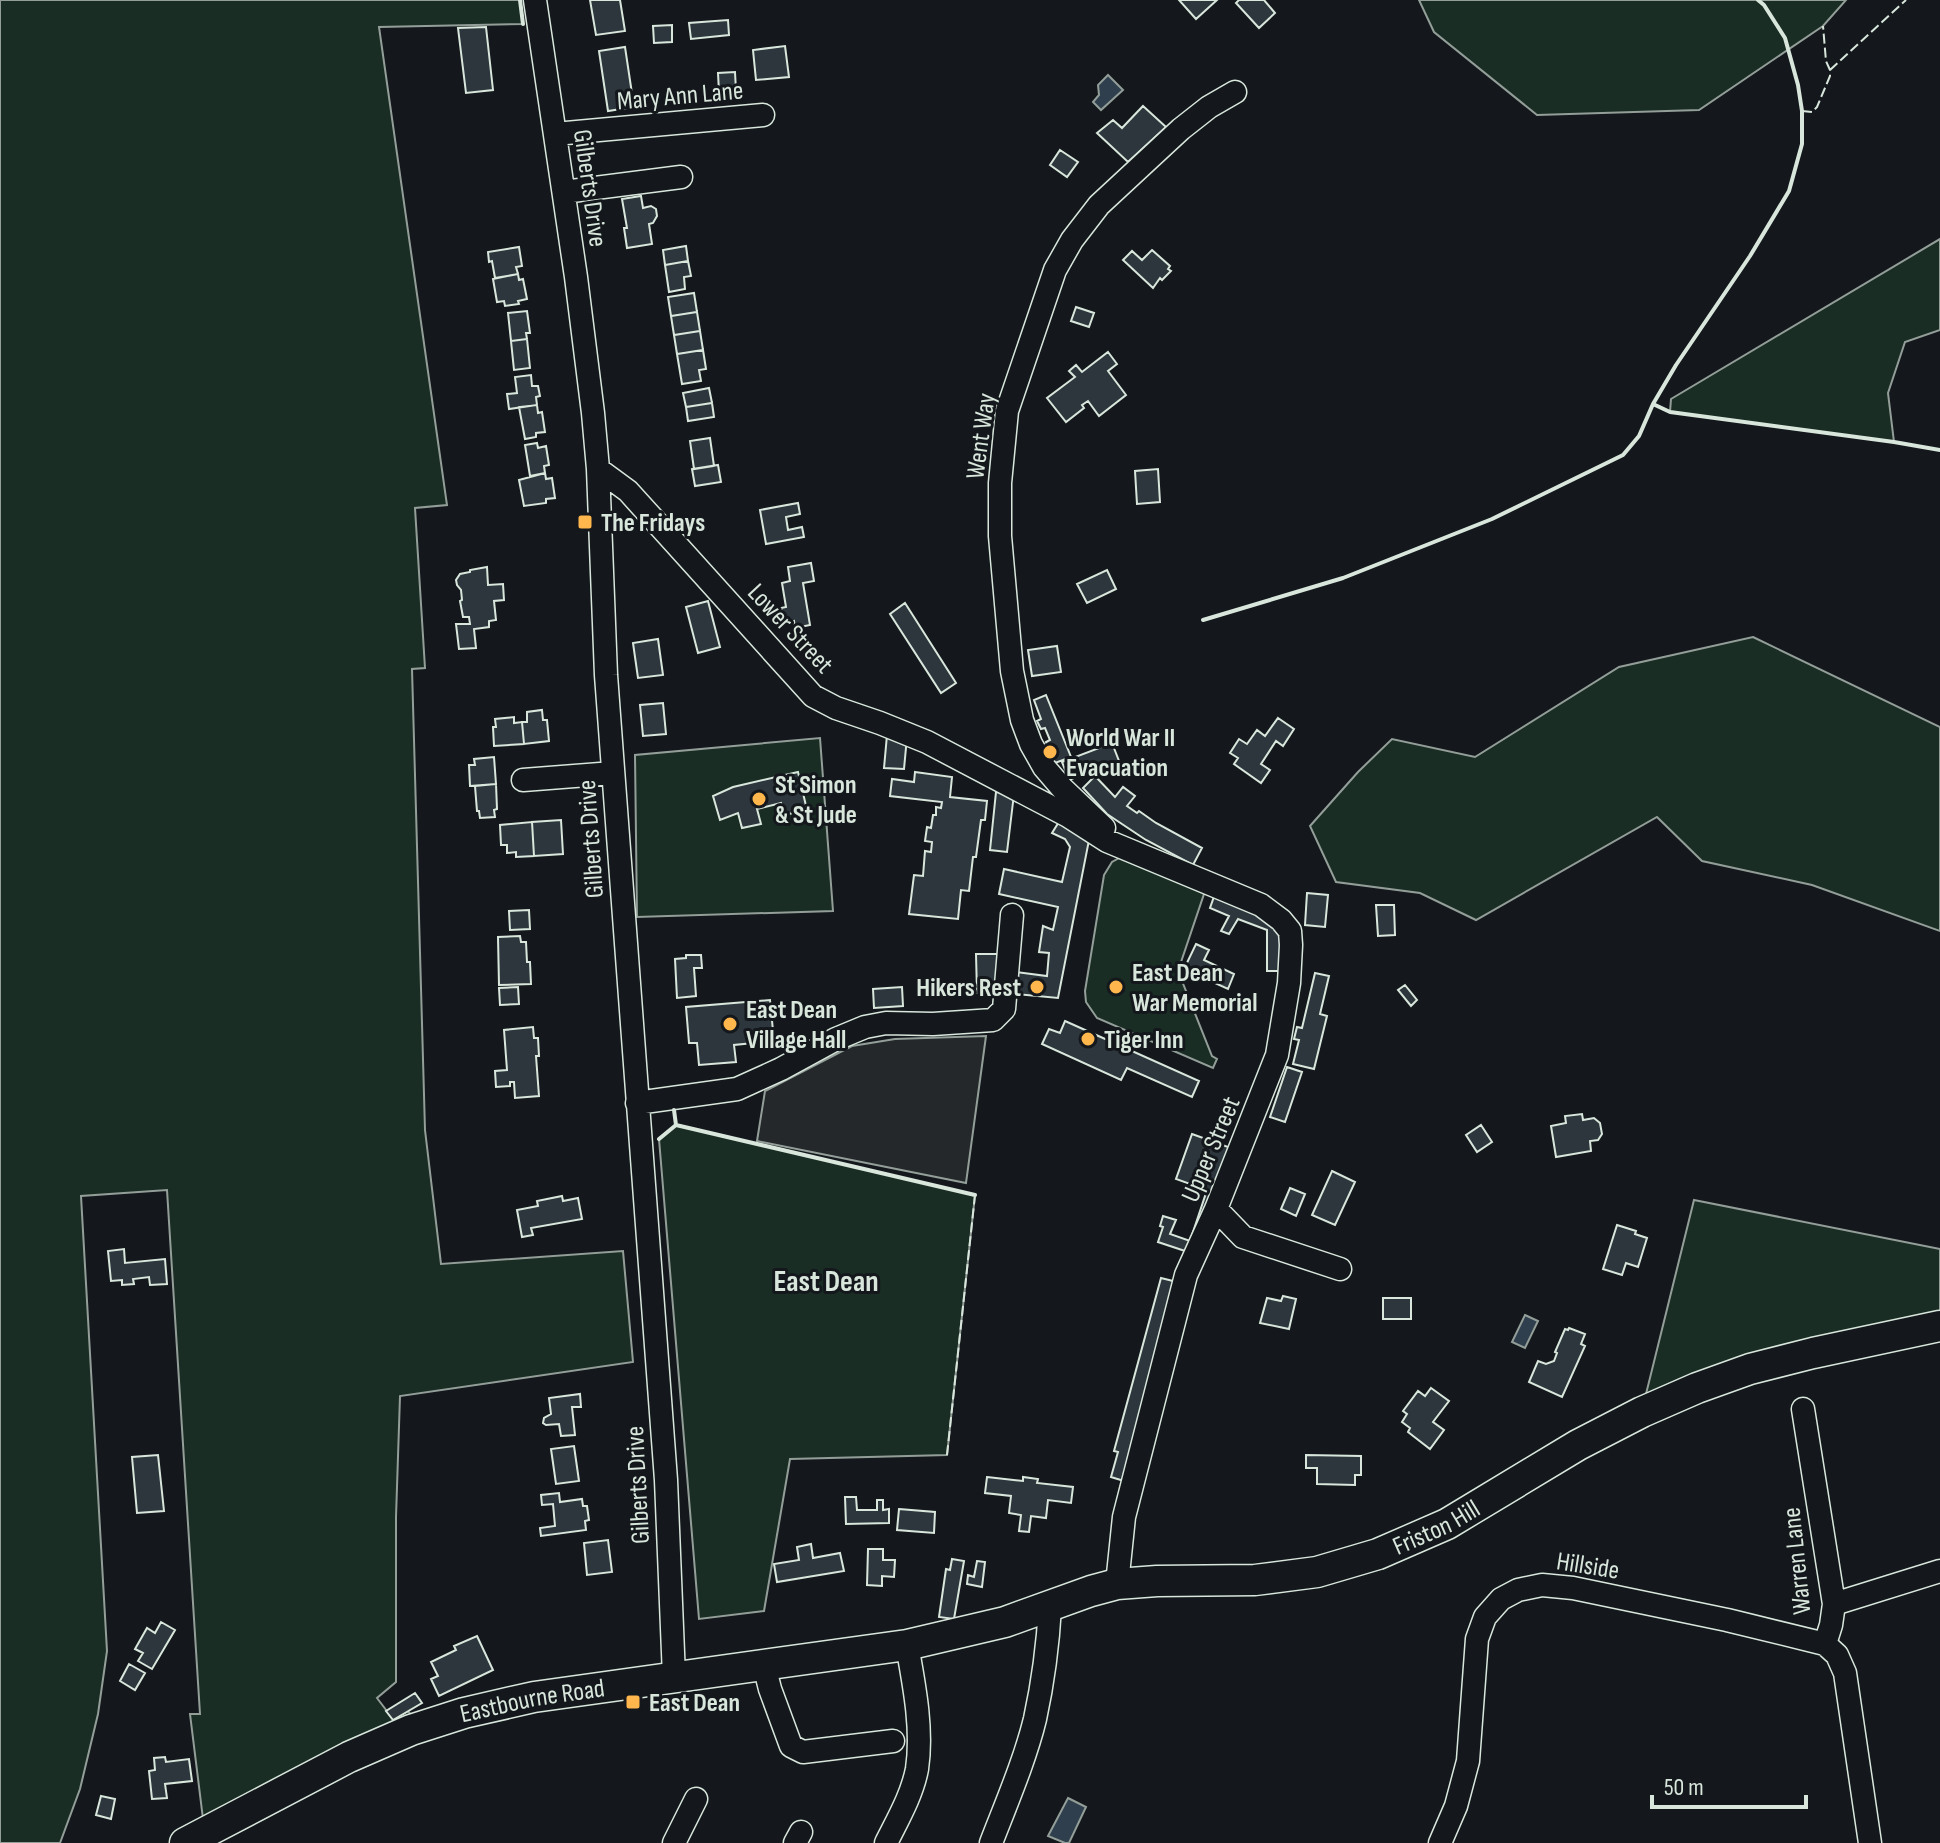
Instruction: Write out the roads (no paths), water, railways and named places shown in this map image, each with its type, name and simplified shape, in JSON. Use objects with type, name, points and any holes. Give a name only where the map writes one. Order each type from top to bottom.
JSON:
[{"type":"main road","name":"Friston Hill","points":[[907,1645],[991,1626],[1117,1584],[1255,1580],[1317,1572],[1378,1554],[1447,1524],[1578,1445],[1697,1388],[1750,1369],[1940,1326]]},
{"type":"main road","name":"Eastbourne Road","points":[[185,1843],[349,1757],[411,1730],[464,1713],[534,1697],[907,1645]]},
{"type":"street","name":"Gilberts Drive","points":[[535,0],[564,192],[598,469],[605,660],[666,1480],[674,1677]]},
{"type":"street","name":"Went Way","points":[[1107,841],[1103,825],[1044,767],[1022,720],[1012,671],[1000,536],[1000,483],[1007,411],[1055,270],[1072,240],[1099,205],[1173,136],[1209,107],[1235,92]]},
{"type":"street","name":"Mary Ann Lane","points":[[555,134],[763,115]]},
{"type":"street","points":[[564,192],[681,177]]},
{"type":"street","name":"Lower Street","points":[[598,469],[628,491],[813,696],[836,708],[927,742],[1068,816],[1107,841]]},
{"type":"street","points":[[523,780],[613,773]]},
{"type":"street","name":"Upper Street","points":[[1107,841],[1261,905],[1290,931],[1291,945],[1289,983],[1277,1055],[1260,1104],[1186,1275],[1124,1517],[1117,1584]]},
{"type":"street","points":[[637,1103],[737,1089],[865,1027],[886,1023],[993,1020],[1004,1009],[1012,915]]},
{"type":"street","points":[[1216,1209],[1243,1237],[1340,1269]]},
{"type":"street","name":"Warren Lane","points":[[1803,1409],[1834,1604],[1825,1644],[1837,1655],[1845,1673],[1870,1843]]},
{"type":"street","points":[[1834,1604],[1940,1571]]},
{"type":"street","name":"Hillside","points":[[1440,1843],[1456,1806],[1468,1761],[1477,1639],[1485,1617],[1501,1599],[1518,1590],[1542,1585],[1573,1588],[1825,1644]]},
{"type":"street","points":[[991,1843],[1035,1719],[1050,1607]]},
{"type":"street","points":[[886,1843],[907,1801],[917,1769],[919,1734],[907,1645]]},
{"type":"street","points":[[764,1665],[791,1746],[803,1752],[893,1741]]},
{"type":"street","points":[[674,1843],[696,1799]]},
{"type":"water","points":[[1108,75],[1123,90],[1101,110],[1093,102],[1099,95],[1098,85]]},
{"type":"water","points":[[1525,1315],[1538,1321],[1525,1348],[1512,1342]]},
{"type":"water","points":[[1068,1798],[1086,1807],[1069,1843],[1065,1843],[1048,1836]]},
{"type":"place","name":"The Fridays","points":[[585,522]]},
{"type":"place","name":"World War II Evacuation","points":[[1050,752]]},
{"type":"place","name":"St Simon & St Jude","points":[[759,799]]},
{"type":"place","name":"Hikers Rest","points":[[1037,987]]},
{"type":"place","name":"East Dean War Memorial","points":[[1116,987]]},
{"type":"place","name":"East Dean Village Hall","points":[[730,1024]]},
{"type":"place","name":"Tiger Inn","points":[[1088,1039]]},
{"type":"place","name":"East Dean","points":[[633,1702]]},
{"type":"district","name":"East Dean","points":[[826,1281]]}]
